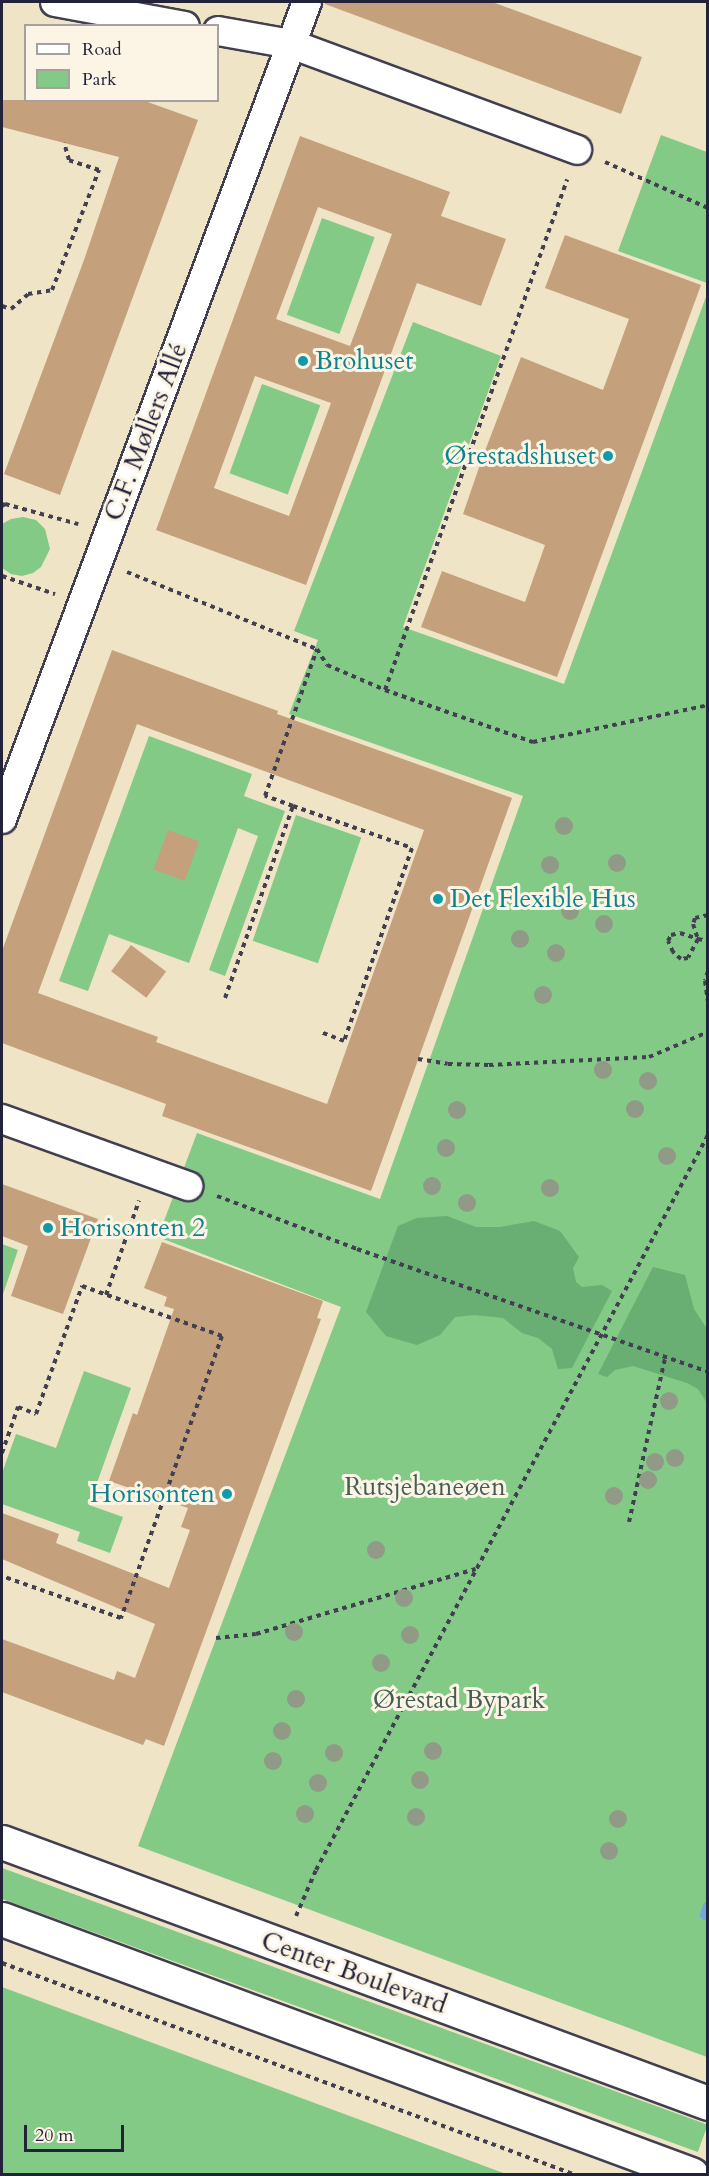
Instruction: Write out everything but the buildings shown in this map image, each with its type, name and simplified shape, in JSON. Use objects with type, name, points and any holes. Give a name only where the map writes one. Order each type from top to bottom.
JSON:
[{"type":"street","points":[[55,2],[174,24]]},
{"type":"street","name":"C.F. Møllers Allé","points":[[2,819],[307,2]]},
{"type":"street","points":[[219,31],[291,44],[577,150]]},
{"type":"street","points":[[2,1119],[188,1185]]},
{"type":"street","name":"Center Boulevard","points":[[2,1842],[708,2103]]},
{"type":"street","points":[[2,1919],[691,2175]]},
{"type":"path","points":[[2,306],[11,309],[28,294],[52,290],[99,170],[69,160],[64,143]]},
{"type":"path","points":[[385,690],[577,150],[708,208]]},
{"type":"path","points":[[2,506],[5,504],[108,533]]},
{"type":"path","points":[[98,560],[317,649],[327,664],[385,690],[533,742],[708,705]]},
{"type":"path","points":[[2,576],[82,603]]},
{"type":"path","points":[[317,649],[266,796],[412,848],[344,1041],[320,1032]]},
{"type":"path","points":[[225,998],[292,806]]},
{"type":"path","points":[[708,915],[695,918],[693,924],[698,939],[694,951],[688,958],[681,959],[673,952],[668,941],[671,935],[680,933],[698,939],[708,941]]},
{"type":"path","points":[[708,970],[705,981],[708,1002]]},
{"type":"path","points":[[418,1059],[448,1064],[489,1065],[649,1057],[708,1032]]},
{"type":"path","points":[[283,1947],[316,1870],[708,1135]]},
{"type":"path","points":[[106,1294],[149,1172]]},
{"type":"path","points":[[188,1185],[357,1249],[708,1372]]},
{"type":"path","points":[[2,1453],[18,1407],[36,1414],[82,1286],[222,1336],[121,1618],[2,1576]]},
{"type":"path","points":[[629,1521],[665,1358]]},
{"type":"path","points":[[216,1638],[256,1634],[477,1569]]},
{"type":"path","points":[[2,1963],[573,2175]]},
{"type":"green space","points":[[661,135],[707,152],[707,283],[618,251]]},
{"type":"green space","points":[[322,218],[375,237],[339,334],[287,315]]},
{"type":"green space","name":"Ørestad Bypark","points":[[707,294],[707,2057],[138,1846],[341,1307],[158,1237],[197,1133],[380,1199],[523,796],[289,714],[318,640],[294,631],[413,322],[501,356],[403,627],[564,684]]},
{"type":"green space","points":[[262,384],[320,405],[288,494],[230,473]]},
{"type":"green space","points":[[23,517],[36,520],[45,529],[50,549],[41,567],[33,573],[22,576],[11,574],[2,568],[2,524],[11,519]]},
{"type":"green space","points":[[149,736],[252,774],[244,796],[285,811],[225,976],[209,970],[258,836],[238,828],[189,963],[109,934],[88,991],[59,981]]},
{"type":"green space","points":[[296,815],[361,837],[318,963],[253,941]]},
{"type":"green space","points":[[447,1216],[476,1227],[500,1227],[534,1221],[560,1231],[579,1257],[573,1268],[576,1282],[582,1287],[602,1285],[612,1291],[572,1368],[558,1369],[552,1349],[538,1338],[522,1333],[503,1318],[475,1315],[455,1317],[440,1335],[417,1345],[386,1336],[366,1312],[398,1226],[417,1218]]},
{"type":"green space","points":[[2,1244],[18,1250],[2,1297]]},
{"type":"green space","points":[[653,1267],[685,1275],[694,1309],[707,1329],[707,1403],[698,1389],[687,1383],[633,1366],[615,1370],[607,1377],[598,1374]]},
{"type":"green space","points":[[84,1371],[131,1388],[89,1505],[123,1517],[110,1553],[77,1541],[80,1532],[2,1504],[2,1473],[16,1434],[56,1448]]},
{"type":"green space","points":[[2,1868],[708,2125],[698,2152],[2,1899]]},
{"type":"green space","points":[[2,1987],[506,2174],[2,2174]]},
{"type":"waterway","points":[[705,1915],[708,1906]]},
{"type":"place","name":"Brohuset","points":[[303,361]]},
{"type":"place","name":"Ørestadshuset","points":[[608,456]]},
{"type":"place","name":"Det Flexible Hus","points":[[438,899]]},
{"type":"place","name":"Horisonten 2","points":[[48,1228]]},
{"type":"place","name":"Horisonten","points":[[227,1494]]},
{"type":"park label","name":"Rutsjebaneøen","points":[[425,1487]]}]
